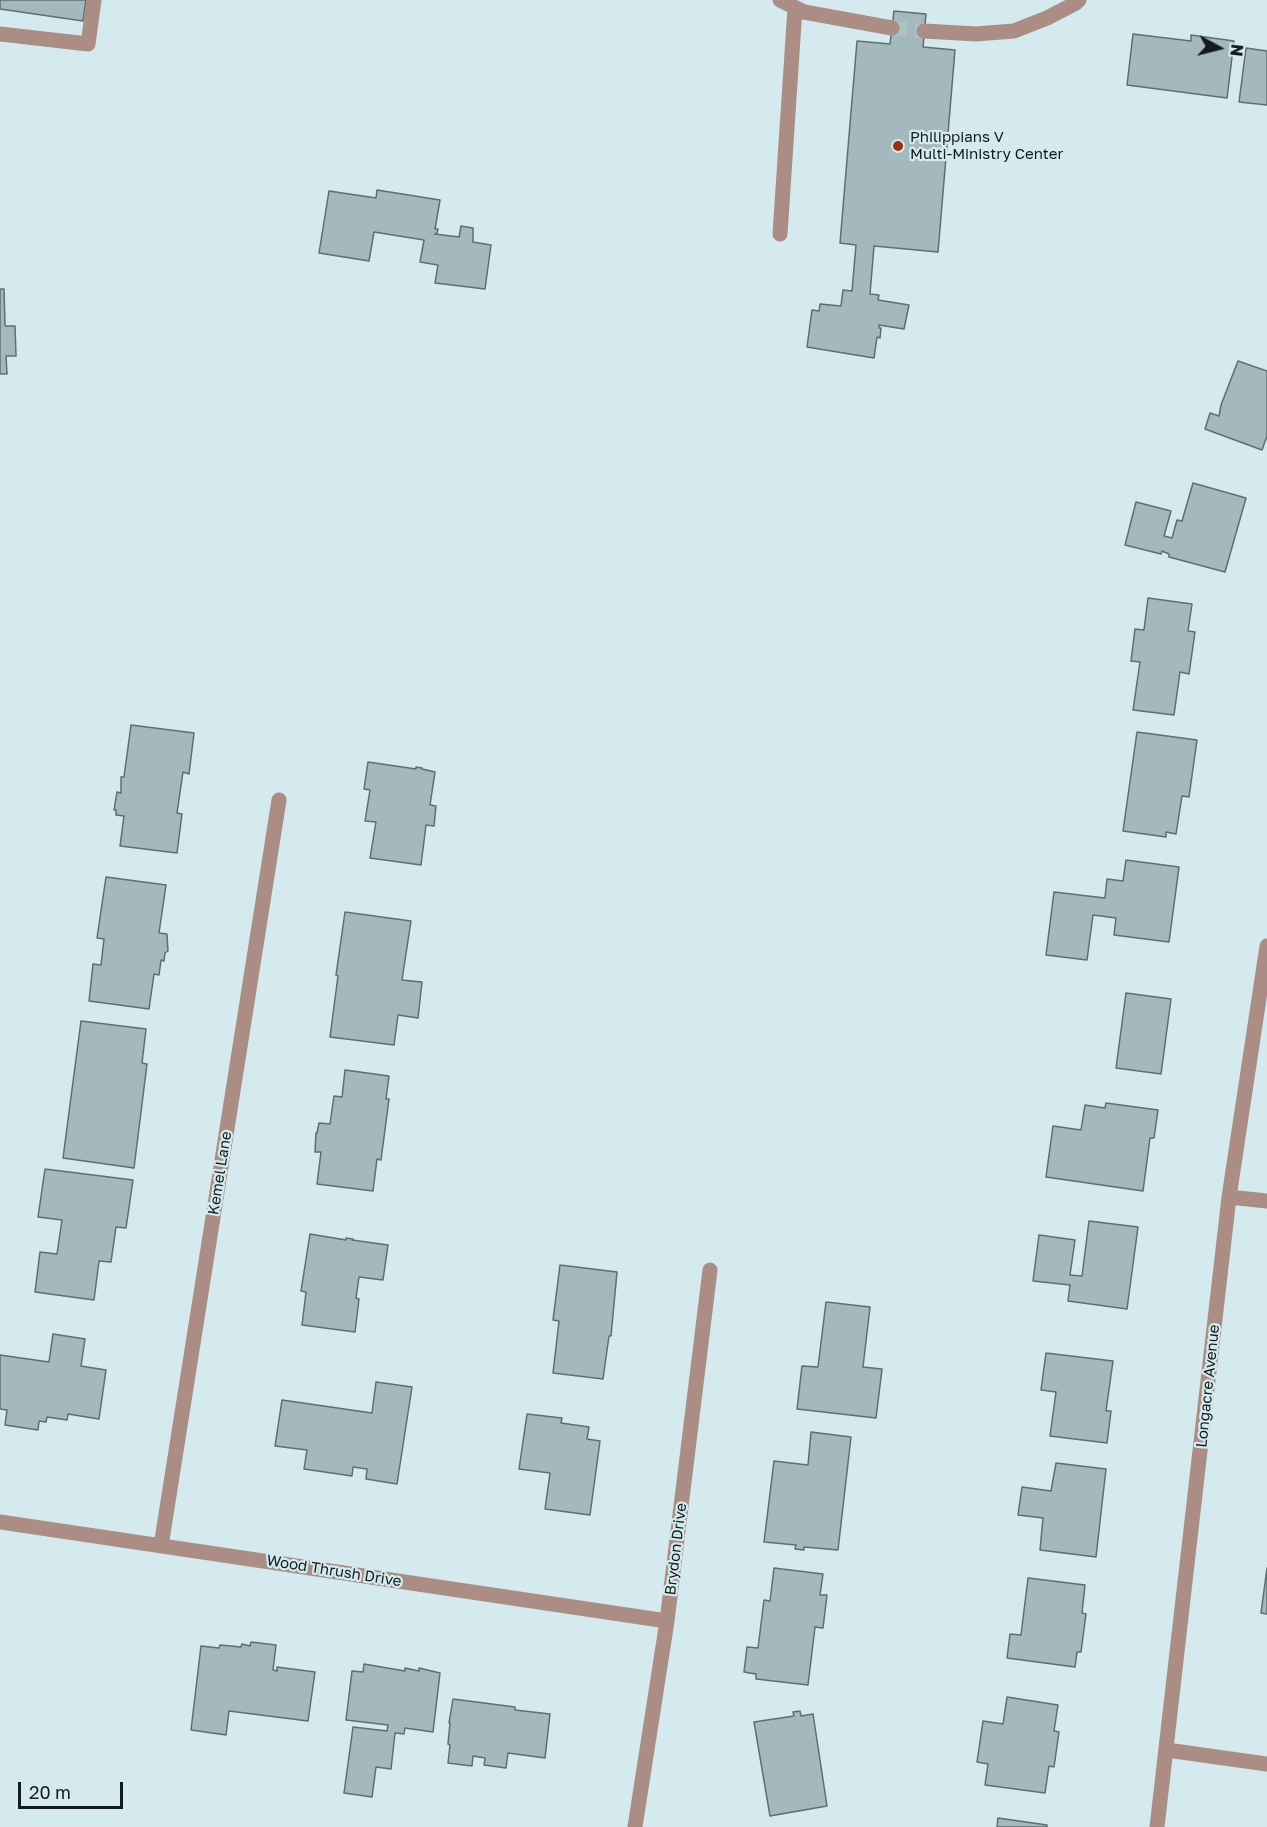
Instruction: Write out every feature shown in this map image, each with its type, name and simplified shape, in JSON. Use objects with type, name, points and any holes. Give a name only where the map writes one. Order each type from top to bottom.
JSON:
[{"type":"street","points":[[0,34],[88,44],[94,0]]},
{"type":"street","points":[[780,0],[804,12],[892,28]]},
{"type":"street","points":[[924,31],[976,34],[1014,31],[1047,18],[1078,0]]},
{"type":"street","points":[[780,234],[795,8]]},
{"type":"street","name":"Kemel Lane","points":[[161,1546],[279,800]]},
{"type":"street","name":"Longacre Avenue","points":[[1157,1827],[1229,1197],[1267,946]]},
{"type":"street","points":[[1229,1197],[1267,1201]]},
{"type":"street","name":"Brydon Drive","points":[[635,1827],[667,1621],[711,1270]]},
{"type":"street","name":"Wood Thrush Drive","points":[[0,1522],[667,1621]]},
{"type":"street","points":[[1167,1750],[1267,1764]]},
{"type":"building","points":[[0,0],[86,0],[83,21],[0,9]]},
{"type":"building","name":"Philippians V Multi-Ministry Center","points":[[894,11],[926,14],[923,47],[955,50],[938,252],[874,246],[870,294],[879,295],[878,300],[909,305],[904,329],[879,325],[880,338],[877,337],[874,358],[807,347],[812,310],[819,311],[820,304],[841,306],[843,290],[852,291],[856,245],[840,243],[857,41],[890,44]]},
{"type":"building","points":[[1133,34],[1191,41],[1191,35],[1234,41],[1227,98],[1127,85]]},
{"type":"building","points":[[1246,48],[1267,51],[1267,105],[1239,102]]},
{"type":"building","points":[[377,190],[440,200],[435,229],[438,229],[435,234],[459,237],[461,226],[473,228],[473,242],[491,245],[485,289],[435,283],[438,265],[420,262],[424,240],[374,232],[369,261],[319,253],[329,191],[376,198]]},
{"type":"building","points":[[0,289],[4,289],[5,326],[15,326],[16,356],[6,356],[7,374],[0,374]]},
{"type":"building","points":[[1238,361],[1267,371],[1267,436],[1262,450],[1205,429],[1210,413],[1219,416]]},
{"type":"building","points":[[1193,483],[1246,498],[1225,572],[1169,557],[1169,554],[1162,551],[1161,554],[1125,545],[1136,502],[1171,511],[1164,536],[1172,538],[1177,520],[1182,521]]},
{"type":"building","points":[[1148,598],[1192,604],[1188,631],[1195,632],[1189,674],[1180,672],[1174,715],[1133,710],[1140,662],[1131,661],[1135,629],[1144,630]]},
{"type":"building","points":[[131,725],[194,733],[189,774],[183,772],[177,813],[182,814],[177,853],[120,846],[124,816],[116,815],[116,810],[114,810],[117,792],[121,793],[121,777],[124,777]]},
{"type":"building","points":[[1137,732],[1197,740],[1189,797],[1182,796],[1176,834],[1166,832],[1166,837],[1123,831]]},
{"type":"building","points":[[368,762],[416,769],[416,767],[435,772],[430,805],[436,806],[434,826],[426,825],[421,865],[370,858],[376,822],[365,821],[370,790],[364,789]]},
{"type":"building","points":[[1126,860],[1179,867],[1169,942],[1114,935],[1116,918],[1093,915],[1087,960],[1046,955],[1054,892],[1105,898],[1107,879],[1123,881]]},
{"type":"building","points":[[106,877],[166,885],[159,933],[167,934],[168,951],[165,953],[164,961],[161,960],[159,975],[154,974],[149,1009],[89,1001],[93,964],[101,965],[104,939],[97,938]]},
{"type":"building","points":[[345,912],[411,921],[402,980],[422,982],[418,1018],[398,1015],[394,1045],[330,1037]]},
{"type":"building","points":[[1126,993],[1171,999],[1161,1074],[1116,1068]]},
{"type":"building","points":[[81,1021],[146,1029],[142,1063],[147,1064],[134,1168],[63,1158]]},
{"type":"building","points":[[345,1070],[389,1076],[386,1099],[389,1099],[381,1160],[377,1159],[373,1191],[317,1184],[321,1152],[315,1152],[316,1133],[319,1123],[330,1124],[334,1096],[342,1097]]},
{"type":"building","points":[[1106,1103],[1158,1110],[1154,1138],[1150,1138],[1143,1191],[1046,1177],[1053,1126],[1081,1130],[1085,1105],[1105,1108]]},
{"type":"building","points":[[45,1169],[133,1180],[126,1228],[116,1227],[111,1262],[99,1261],[94,1300],[35,1292],[40,1252],[57,1254],[62,1220],[38,1217]]},
{"type":"building","points":[[1089,1221],[1138,1227],[1127,1309],[1068,1301],[1070,1285],[1033,1281],[1039,1235],[1075,1240],[1070,1275],[1082,1276]]},
{"type":"building","points":[[310,1234],[388,1245],[383,1280],[359,1277],[355,1332],[302,1325],[306,1292],[301,1291]]},
{"type":"building","points":[[560,1265],[617,1272],[611,1336],[609,1336],[603,1379],[553,1373],[559,1321],[553,1320]]},
{"type":"building","points":[[826,1302],[870,1307],[863,1367],[882,1369],[876,1418],[797,1409],[802,1366],[818,1367]]},
{"type":"building","points":[[53,1334],[85,1339],[81,1366],[106,1370],[99,1419],[68,1414],[67,1420],[47,1417],[46,1422],[39,1421],[38,1430],[5,1425],[7,1410],[0,1409],[0,1355],[49,1362]]},
{"type":"building","points":[[1046,1353],[1113,1361],[1106,1411],[1111,1411],[1107,1443],[1050,1436],[1056,1392],[1041,1390]]},
{"type":"building","points":[[376,1382],[412,1387],[397,1484],[366,1479],[367,1469],[353,1467],[352,1476],[304,1469],[307,1450],[275,1446],[282,1400],[372,1413]]},
{"type":"building","points":[[527,1414],[562,1418],[561,1423],[589,1427],[587,1439],[600,1441],[590,1515],[545,1509],[550,1473],[519,1469]]},
{"type":"building","points":[[811,1432],[851,1437],[838,1550],[804,1547],[804,1550],[795,1549],[796,1545],[764,1542],[774,1461],[808,1465]]},
{"type":"building","points":[[1056,1463],[1106,1469],[1096,1557],[1040,1550],[1043,1518],[1018,1515],[1022,1487],[1051,1491]]},
{"type":"building","points":[[774,1568],[823,1574],[820,1595],[827,1595],[823,1628],[815,1627],[808,1685],[756,1679],[756,1674],[744,1672],[747,1647],[758,1648],[764,1600],[770,1601]]},
{"type":"building","points":[[1267,1568],[1267,1614],[1261,1613]]},
{"type":"building","points":[[1028,1578],[1085,1585],[1082,1613],[1086,1614],[1081,1652],[1077,1652],[1075,1667],[1007,1658],[1010,1634],[1021,1635]]},
{"type":"building","points":[[251,1642],[276,1645],[273,1670],[277,1671],[277,1667],[315,1672],[308,1721],[229,1711],[226,1735],[191,1730],[201,1646],[241,1647],[242,1644],[250,1646]]},
{"type":"building","points":[[364,1664],[405,1671],[405,1668],[419,1671],[419,1668],[440,1673],[433,1732],[405,1728],[404,1734],[395,1733],[391,1769],[376,1767],[372,1797],[344,1793],[353,1727],[387,1731],[388,1725],[346,1720],[352,1671],[363,1672]]},
{"type":"building","points":[[1007,1697],[1058,1705],[1054,1731],[1059,1732],[1054,1767],[1049,1766],[1045,1793],[985,1785],[988,1764],[977,1762],[983,1721],[1003,1724]]},
{"type":"building","points":[[453,1699],[550,1714],[545,1758],[508,1753],[506,1768],[484,1765],[485,1758],[473,1756],[472,1766],[448,1763],[449,1723]]},
{"type":"building","points":[[800,1711],[801,1716],[813,1714],[827,1806],[770,1816],[754,1722],[794,1716],[793,1712]]},
{"type":"building","points":[[998,1818],[1047,1825],[1047,1827],[997,1827]]},
{"type":"tunnel","points":[[892,28],[924,31]]},
{"type":"place","name":"Philippians V Multi-Ministry Center","points":[[898,146]]}]
